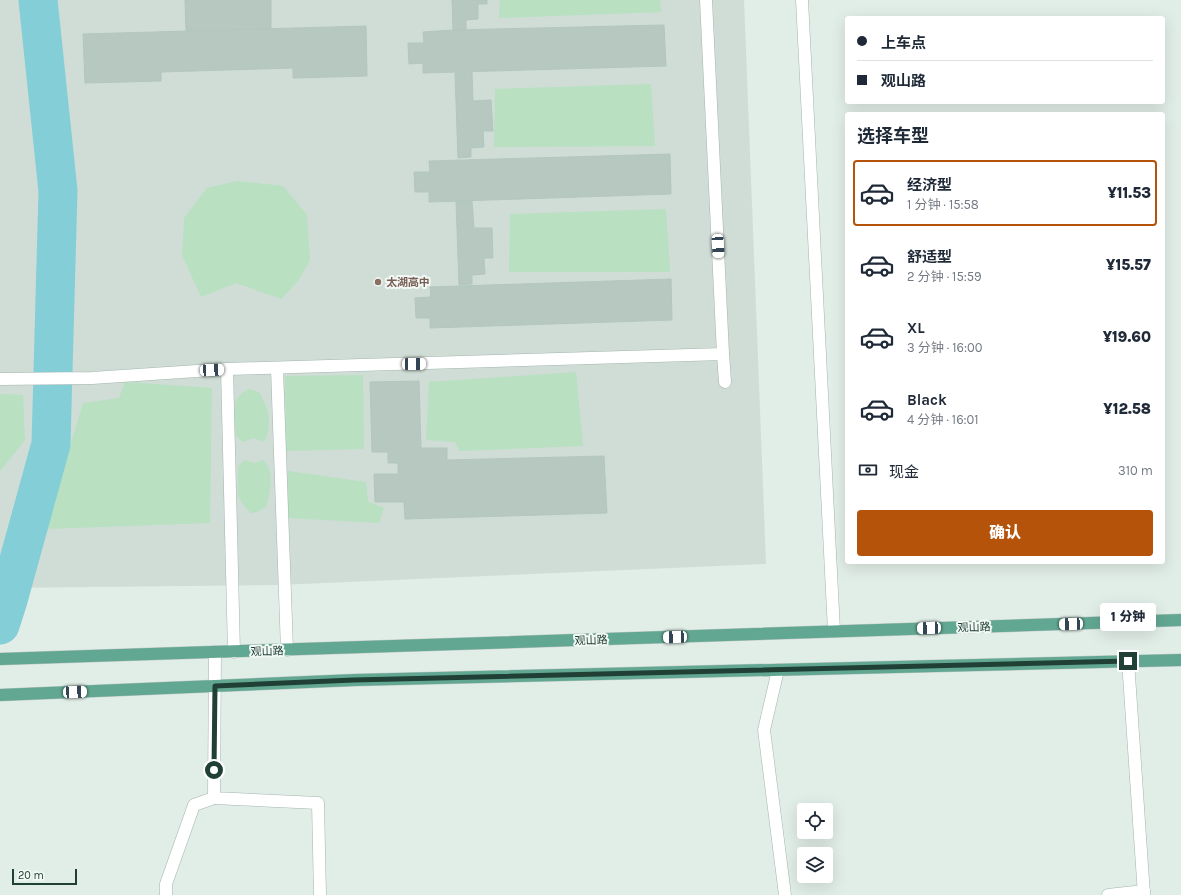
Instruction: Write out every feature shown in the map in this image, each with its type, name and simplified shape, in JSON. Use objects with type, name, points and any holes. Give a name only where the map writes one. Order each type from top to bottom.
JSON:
[{"type":"main road","name":"观山路","points":[[0,659],[1181,620]]},
{"type":"main road","points":[[0,695],[354,680],[1181,660]]},
{"type":"street","points":[[706,0],[725,382]]},
{"type":"street","points":[[802,0],[834,632]]},
{"type":"street","points":[[0,380],[92,378],[227,369],[723,354]]},
{"type":"street","points":[[277,368],[287,650]]},
{"type":"street","points":[[227,369],[234,652]]},
{"type":"street","points":[[214,798],[215,652]]},
{"type":"street","points":[[1108,895],[1144,893],[1128,661]]},
{"type":"street","points":[[778,670],[764,730],[785,895]]},
{"type":"street","points":[[166,895],[166,884],[194,805],[214,798],[318,803],[320,895]]},
{"type":"shaded area","name":"太湖高中","points":[[0,0],[744,0],[766,564],[277,585],[0,588]]},
{"type":"green space","points":[[500,0],[660,0],[661,12],[499,18]]},
{"type":"green space","points":[[651,84],[655,146],[494,147],[495,89]]},
{"type":"green space","points":[[237,181],[283,186],[307,215],[310,260],[298,281],[281,299],[236,283],[201,297],[182,255],[184,218],[207,188]]},
{"type":"green space","points":[[666,209],[670,272],[509,272],[510,214]]},
{"type":"green space","points":[[576,372],[583,446],[459,451],[455,442],[426,440],[429,382]]},
{"type":"green space","points":[[363,375],[364,449],[286,451],[285,376]]},
{"type":"green space","points":[[125,382],[212,388],[210,523],[45,529],[83,403],[119,398]]},
{"type":"green space","points":[[249,389],[259,392],[269,417],[267,435],[264,442],[253,438],[243,442],[236,436],[233,424],[236,400],[242,393]]},
{"type":"green space","points":[[0,394],[23,395],[25,440],[0,471]]},
{"type":"green space","points":[[244,460],[254,463],[263,460],[270,470],[271,482],[266,507],[257,512],[251,513],[244,506],[238,496],[238,467]]},
{"type":"green space","points":[[288,471],[366,482],[368,502],[384,508],[379,523],[288,518]]},
{"type":"building","points":[[185,0],[271,0],[271,30],[186,31]]},
{"type":"building","points":[[452,0],[487,0],[487,4],[478,4],[478,19],[466,20],[466,30],[453,30]]},
{"type":"building","points":[[664,25],[666,66],[423,73],[423,63],[409,64],[408,43],[424,43],[423,32]]},
{"type":"building","points":[[366,26],[367,76],[293,78],[293,68],[161,72],[161,81],[85,83],[83,34]]},
{"type":"building","points":[[472,72],[473,101],[491,100],[493,131],[483,131],[484,147],[471,148],[471,157],[458,158],[455,73]]},
{"type":"building","points":[[670,154],[671,194],[429,202],[429,192],[415,192],[414,172],[430,172],[429,161]]},
{"type":"building","points":[[456,201],[472,201],[474,228],[492,228],[493,258],[484,258],[485,274],[472,275],[472,284],[459,285]]},
{"type":"building","points":[[671,279],[672,320],[430,328],[430,318],[416,318],[415,298],[431,297],[430,287]]},
{"type":"building","points":[[419,381],[421,448],[447,448],[447,460],[604,456],[607,513],[405,519],[404,502],[375,502],[374,474],[398,474],[398,463],[388,463],[388,452],[372,452],[370,382]]},
{"type":"waterway","points":[[0,625],[51,444],[58,191],[38,0]]},
{"type":"place","name":"太湖高中","points":[[378,282]]},
{"type":"route","points":[[214,770],[215,686],[354,680],[1128,661]]}]
